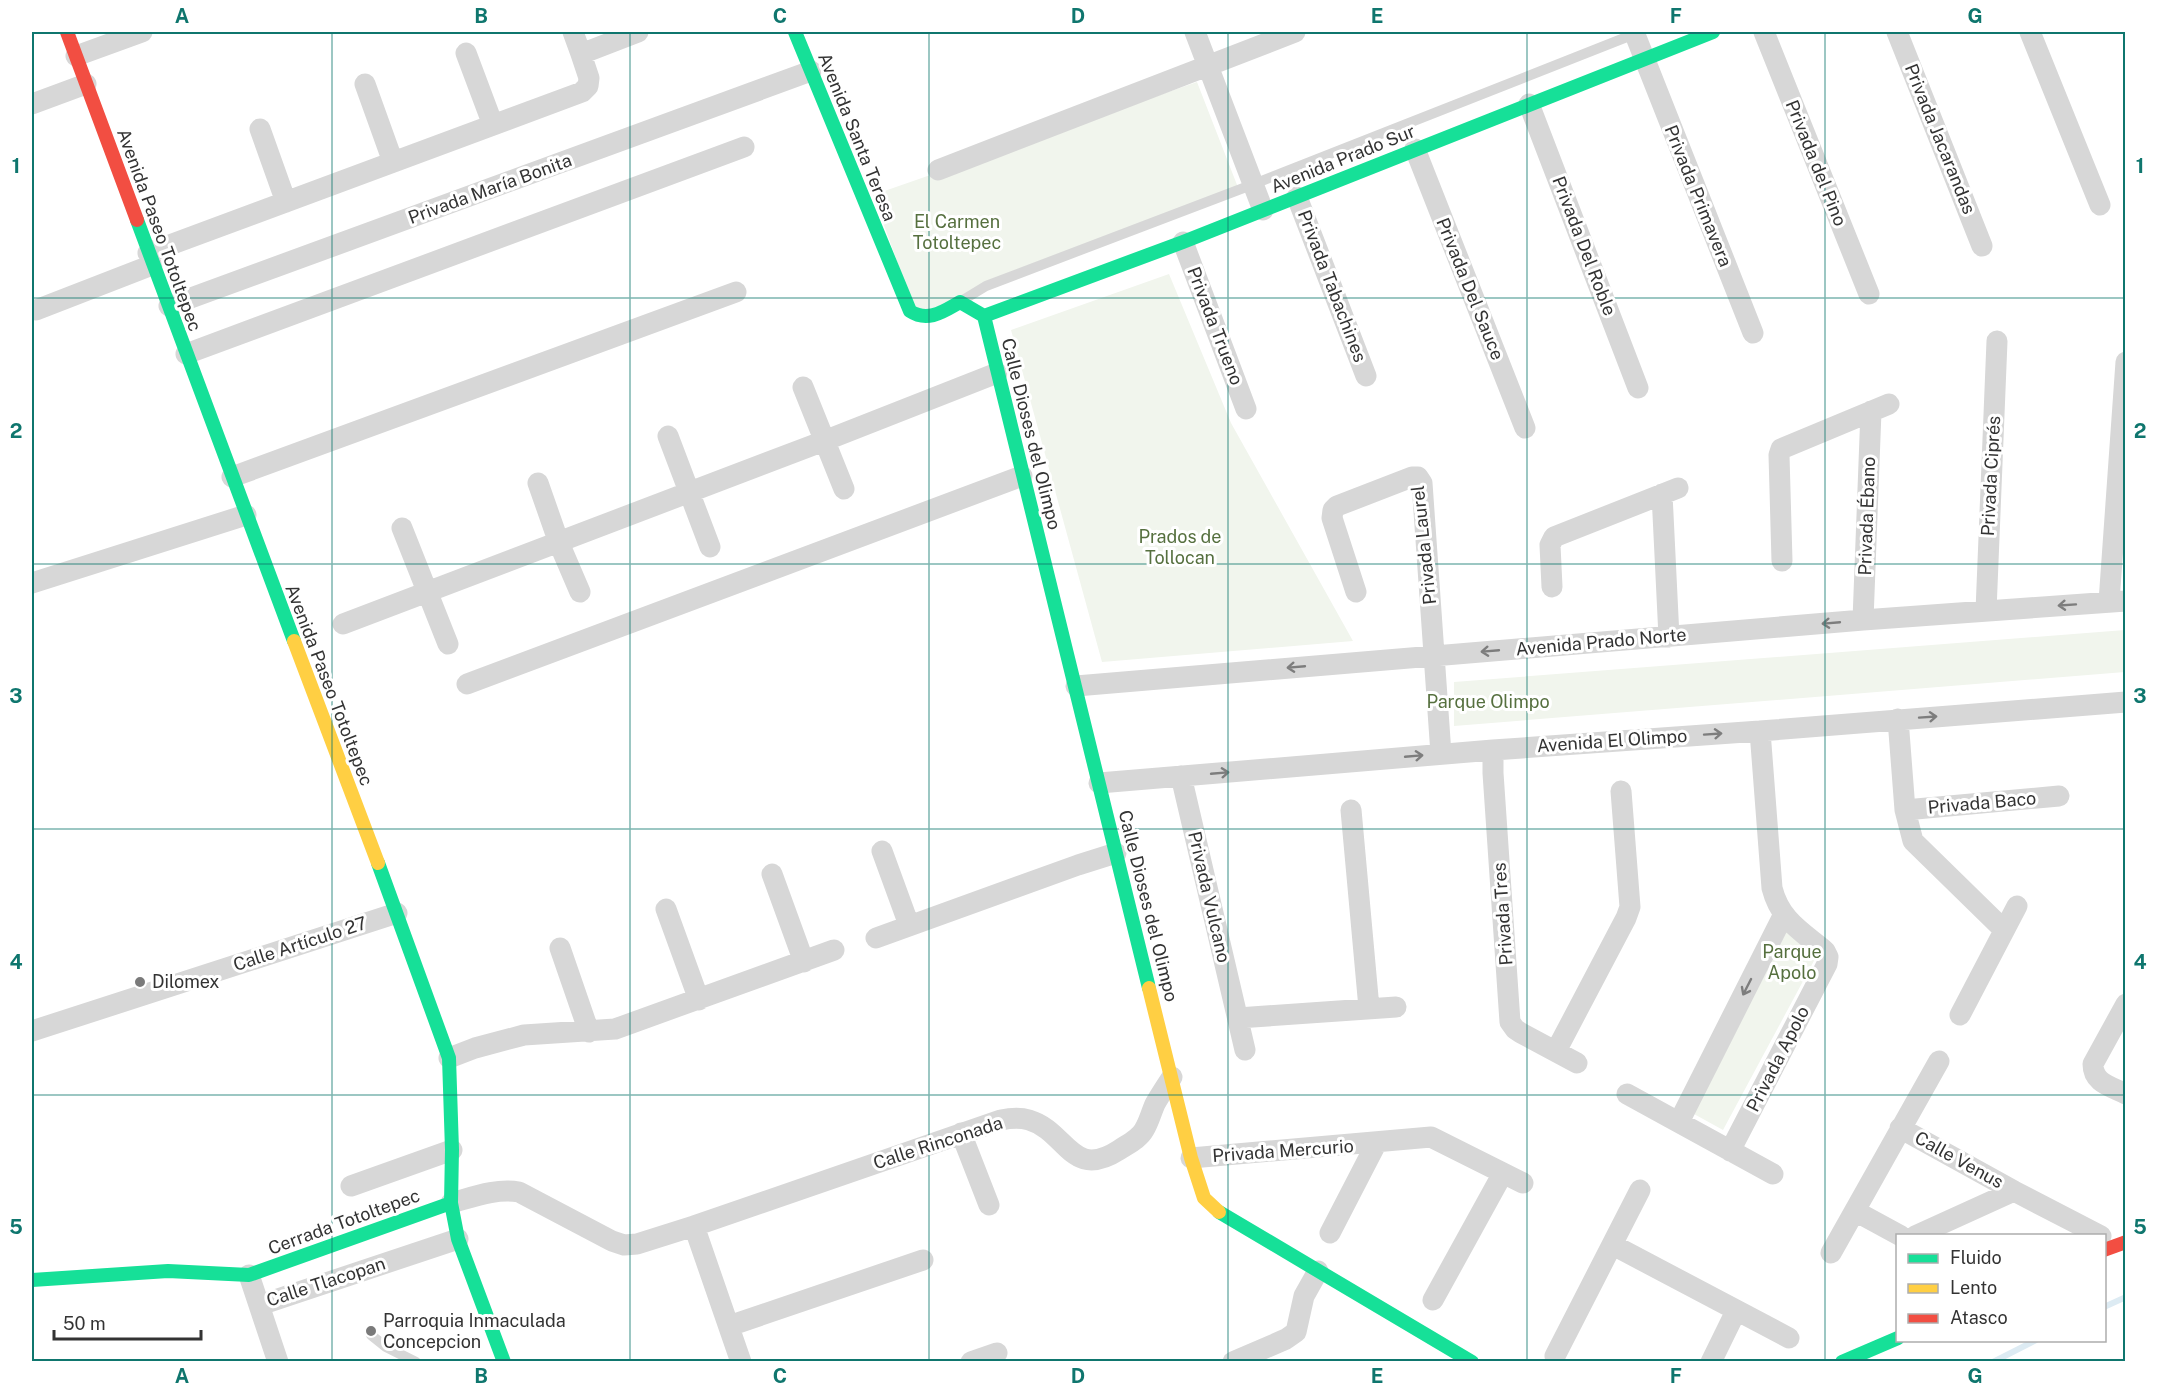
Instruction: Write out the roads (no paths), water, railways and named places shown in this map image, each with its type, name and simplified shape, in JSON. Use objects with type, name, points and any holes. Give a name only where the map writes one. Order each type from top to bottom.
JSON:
[{"type":"main road","name":"Avenida Paseo Totoltepec","points":[[67,32],[150,259],[397,913],[449,1058],[451,1203],[458,1239],[504,1362]]},
{"type":"main road","name":"Avenida Santa Teresa","points":[[795,32],[910,310],[917,316],[927,318],[960,302]]},
{"type":"main road","name":"Avenida Prado Sur","points":[[984,316],[1183,242],[1713,32]]},
{"type":"main road","points":[[960,302],[984,316]]},
{"type":"main road","name":"Calle Dioses del Olimpo","points":[[984,316],[1199,1188],[1212,1207],[1472,1362]]},
{"type":"main road","name":"Cerrada Totoltepec","points":[[249,1275],[451,1203]]},
{"type":"main road","name":"Calle Tlacopan","points":[[32,1280],[168,1271],[249,1275]]},
{"type":"main road","points":[[1842,1362],[1896,1339]]},
{"type":"street","points":[[76,56],[142,32]]},
{"type":"street","points":[[36,310],[286,202],[582,92],[588,86],[588,78],[573,32]]},
{"type":"street","points":[[582,54],[638,32]]},
{"type":"street","points":[[1195,32],[1263,210]]},
{"type":"street","points":[[938,170],[1295,32]]},
{"type":"street","name":"Privada Primavera","points":[[1636,32],[1643,58],[1753,333]]},
{"type":"street","name":"Privada del Pino","points":[[1764,32],[1869,294]]},
{"type":"street","name":"Privada Jacarandas","points":[[1897,32],[1982,246]]},
{"type":"street","points":[[2030,32],[2100,205]]},
{"type":"street","points":[[466,53],[493,125]]},
{"type":"street","name":"Privada María Bonita","points":[[169,306],[811,71]]},
{"type":"street","points":[[32,104],[86,84]]},
{"type":"street","points":[[365,84],[393,162]]},
{"type":"street","name":"Privada Del Roble","points":[[1529,104],[1638,388]]},
{"type":"street","points":[[260,129],[286,202]]},
{"type":"street","points":[[186,354],[744,147]]},
{"type":"street","name":"Privada Del Sauce","points":[[1415,149],[1525,428]]},
{"type":"street","name":"Privada Tabachines","points":[[1297,197],[1366,376]]},
{"type":"street","name":"Privada Trueno","points":[[1183,242],[1246,410]]},
{"type":"street","points":[[232,477],[736,292]]},
{"type":"street","name":"Privada Ciprés","points":[[1986,611],[1997,341]]},
{"type":"street","points":[[2117,602],[2126,362]]},
{"type":"street","points":[[343,624],[997,373]]},
{"type":"street","points":[[803,387],[844,489]]},
{"type":"street","name":"Privada Ébano","points":[[1782,561],[1779,455],[1781,449],[1880,408],[1863,620]]},
{"type":"street","points":[[668,436],[710,546]]},
{"type":"street","points":[[467,684],[1022,476]]},
{"type":"street","name":"Privada Laurel","points":[[1356,592],[1332,518],[1333,510],[1412,477],[1418,477],[1422,483],[1441,754]]},
{"type":"street","points":[[538,483],[559,543],[580,592]]},
{"type":"street","points":[[1552,587],[1550,545],[1554,537],[1670,491],[1669,637]]},
{"type":"street","points":[[32,584],[246,515]]},
{"type":"street","points":[[402,528],[448,644]]},
{"type":"street","name":"Avenida Prado Norte","points":[[1076,686],[1863,620],[2117,602]]},
{"type":"street","name":"Avenida El Olimpo","points":[[1099,783],[1441,754],[2126,702]]},
{"type":"street","name":"Privada Baco","points":[[1898,719],[1905,810],[1913,841],[2004,930]]},
{"type":"street","name":"Privada Apolo","points":[[1730,1150],[1827,964],[1828,957],[1826,951],[1783,916],[1774,899],[1760,731]]},
{"type":"street","name":"Privada Tres","points":[[1492,750],[1510,1022],[1521,1033],[1577,1064]]},
{"type":"street","name":"Privada Vulcano","points":[[1181,776],[1245,1050]]},
{"type":"street","points":[[1556,1051],[1630,907],[1621,791]]},
{"type":"street","name":"Privada Baco","points":[[1905,810],[2060,796]]},
{"type":"street","points":[[1351,810],[1369,1008]]},
{"type":"street","points":[[882,851],[909,926]]},
{"type":"street","points":[[876,938],[1116,853]]},
{"type":"street","points":[[772,874],[804,962]]},
{"type":"street","points":[[1960,1015],[2017,906]]},
{"type":"street","points":[[666,909],[699,1000]]},
{"type":"street","name":"Calle Artículo 27","points":[[32,1031],[397,913]]},
{"type":"street","points":[[1679,1122],[1783,916]]},
{"type":"street","points":[[560,948],[589,1032]]},
{"type":"street","points":[[449,1058],[475,1048],[524,1035],[615,1029],[834,951]]},
{"type":"street","points":[[1238,1018],[1396,1007]]},
{"type":"street","points":[[2124,1010],[2093,1064],[2093,1071],[2095,1077],[2100,1081],[2126,1094]]},
{"type":"street","points":[[1900,1128],[1939,1061]]},
{"type":"street","name":"Calle Rinconada","points":[[451,1203],[495,1191],[519,1192],[612,1241],[624,1245],[637,1244],[1001,1120],[1016,1118],[1030,1120],[1077,1155],[1087,1160],[1099,1161],[1136,1139],[1144,1130],[1155,1105],[1172,1077]]},
{"type":"street","points":[[1627,1094],[1773,1174]]},
{"type":"street","name":"Calle Venus","points":[[1831,1253],[1900,1128],[2095,1234]]},
{"type":"street","points":[[961,1133],[989,1205]]},
{"type":"street","name":"Privada Mercurio","points":[[1191,1158],[1376,1144],[1431,1137],[1523,1183]]},
{"type":"street","name":"Privada Mercurio","points":[[1330,1233],[1376,1144]]},
{"type":"street","points":[[351,1186],[452,1150]]},
{"type":"street","points":[[1433,1300],[1503,1173]]},
{"type":"street","points":[[1555,1356],[1640,1190]]},
{"type":"street","points":[[1919,1234],[2014,1191]]},
{"type":"street","points":[[1855,1211],[1897,1234]]},
{"type":"street","points":[[694,1226],[741,1362]]},
{"type":"street","name":"Calle Tlacopan","points":[[249,1275],[260,1305],[458,1239]]},
{"type":"street","points":[[1613,1245],[1789,1338]]},
{"type":"street","points":[[729,1326],[923,1260]]},
{"type":"street","points":[[1246,1360],[1296,1332],[1304,1296],[1318,1271]]},
{"type":"street","points":[[260,1305],[278,1362]]},
{"type":"street","points":[[1711,1362],[1736,1311]]},
{"type":"street","points":[[971,1362],[997,1353]]},
{"type":"lane","points":[[960,302],[986,285],[1254,184],[1636,32]]},
{"type":"lane","points":[[371,1335],[386,1347],[416,1362]]},
{"type":"waterway","points":[[2106,1306],[2126,1297]]},
{"type":"waterway","points":[[1993,1362],[2032,1342]]},
{"type":"place","name":"Dilomex","points":[[140,982]]},
{"type":"place","name":"Parroquia Inmaculada Concepcion","points":[[371,1331]]},
{"type":"park label","name":"El Carmen Totoltepec","points":[[957,232]]},
{"type":"park label","name":"Prados de Tollocan","points":[[1180,547]]},
{"type":"park label","name":"Parque Olimpo","points":[[1488,702]]},
{"type":"park label","name":"Parque Apolo","points":[[1792,962]]}]
